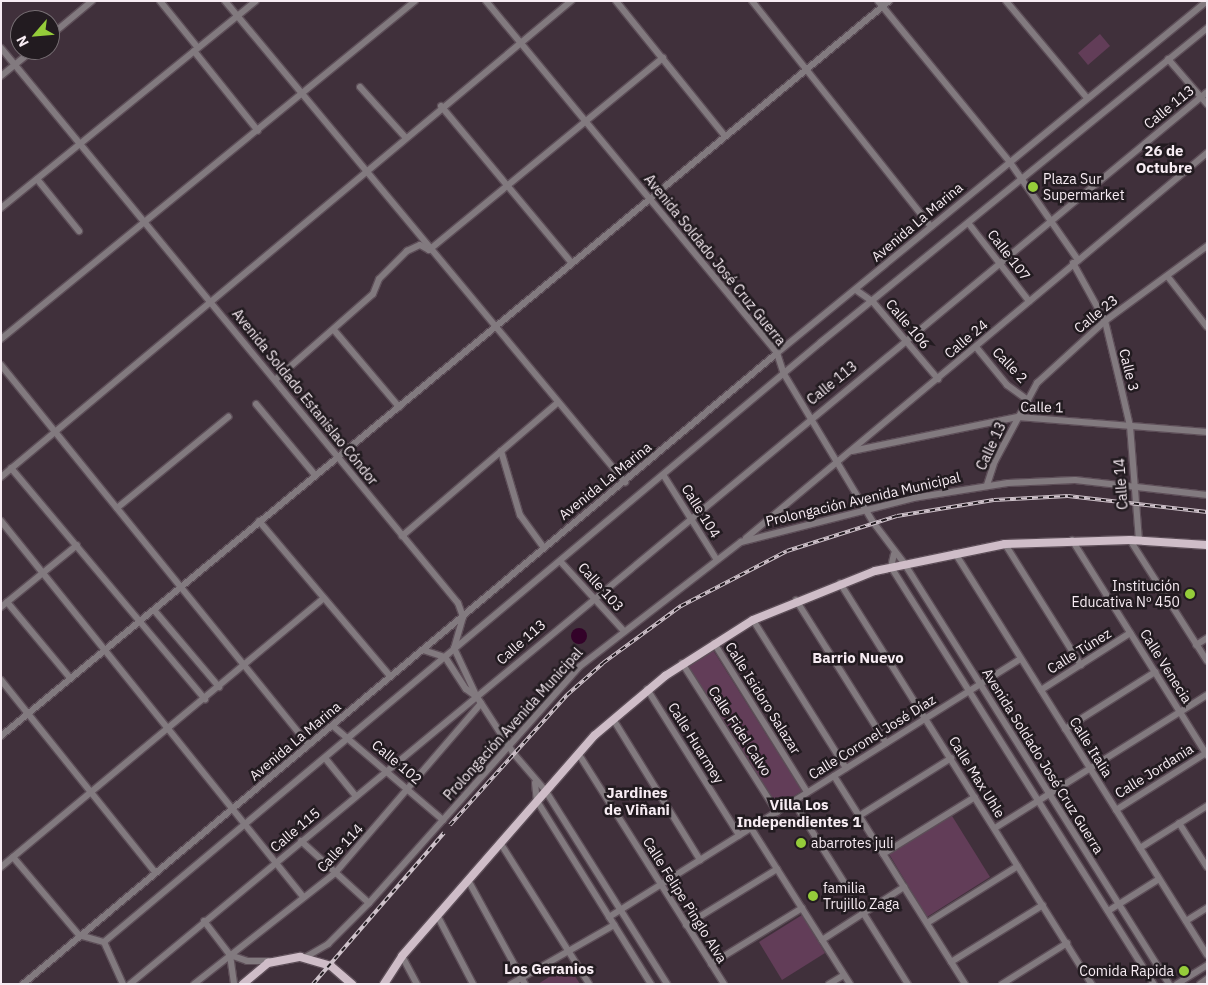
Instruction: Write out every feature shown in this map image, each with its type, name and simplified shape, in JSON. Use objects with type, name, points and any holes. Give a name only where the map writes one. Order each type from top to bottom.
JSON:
[{"type":"main road","points":[[384,984],[402,956],[437,915],[501,844],[578,753],[613,718],[682,663],[753,620],[840,582],[904,563],[1005,544],[1072,540],[1134,540],[1207,545]]},
{"type":"main road","name":"Prolongación Avenida Municipal","points":[[276,960],[304,958],[331,966],[352,984]]},
{"type":"main road","points":[[243,984],[276,960]]},
{"type":"street","points":[[60,28],[92,1]]},
{"type":"street","points":[[160,1],[258,131]]},
{"type":"street","points":[[225,1],[493,329],[625,482]]},
{"type":"street","points":[[2,207],[256,1]]},
{"type":"street","points":[[1,339],[144,220],[302,96],[415,1]]},
{"type":"street","name":"Avenida Soldado José Cruz Guerra","points":[[486,1],[522,42],[649,200],[777,353],[784,374],[865,509],[894,554],[904,563],[1169,984]]},
{"type":"street","points":[[1,477],[54,430],[365,172],[441,106],[571,1]]},
{"type":"street","points":[[616,1],[724,135]]},
{"type":"street","points":[[752,1],[931,227]]},
{"type":"street","points":[[1,736],[140,623],[180,586],[315,474],[400,407],[649,200],[724,135],[807,69],[880,4],[889,1]]},
{"type":"street","points":[[1006,1],[1087,98]]},
{"type":"street","name":"Avenida La Marina","points":[[23,984],[79,935],[463,617],[543,547],[625,482],[1009,161],[1207,2]]},
{"type":"street","name":"Calle 3","points":[[880,4],[1009,161],[1020,181],[1075,262],[1105,321],[1130,426]]},
{"type":"street","points":[[104,942],[350,739],[454,648],[664,476],[784,374],[1207,28]]},
{"type":"street","name":"Avenida Soldado Estanislao Cóndor","points":[[1,48],[458,603],[463,617]]},
{"type":"street","points":[[429,250],[510,187],[663,58]]},
{"type":"street","points":[[1168,59],[1207,104]]},
{"type":"street","points":[[1,76],[22,60]]},
{"type":"street","points":[[360,87],[405,137]]},
{"type":"street","name":"Calle 113","points":[[479,700],[593,598],[906,340],[998,261],[1207,92]]},
{"type":"street","points":[[441,106],[572,263]]},
{"type":"street","name":"Calle 24","points":[[741,542],[1207,153]]},
{"type":"street","points":[[37,179],[79,231]]},
{"type":"street","name":"Calle 107","points":[[969,224],[1030,301]]},
{"type":"street","points":[[275,380],[373,294],[379,279],[407,251],[420,245],[429,250]]},
{"type":"street","name":"Calle 23","points":[[1018,417],[1037,383],[1105,321],[1168,277],[1207,246]]},
{"type":"street","points":[[1168,277],[1207,327]]},
{"type":"street","name":"Calle 106","points":[[856,290],[873,302],[938,379]]},
{"type":"street","points":[[334,330],[400,407]]},
{"type":"street","name":"Calle 2","points":[[976,347],[1007,385],[1028,400]]},
{"type":"street","points":[[1,365],[308,745]]},
{"type":"street","points":[[256,404],[315,474]]},
{"type":"street","points":[[402,536],[556,404]]},
{"type":"street","points":[[117,508],[228,417]]},
{"type":"street","name":"Calle 1","points":[[850,452],[1018,417],[1207,432]]},
{"type":"street","name":"Calle 13","points":[[987,485],[1018,417]]},
{"type":"street","name":"Calle 14","points":[[1130,426],[1134,540]]},
{"type":"street","points":[[501,451],[520,515],[543,547]]},
{"type":"street","points":[[11,468],[205,699]]},
{"type":"street","name":"Calle 104","points":[[664,476],[717,560]]},
{"type":"street","name":"Prolongación Avenida Municipal","points":[[304,958],[328,944],[369,903],[579,667],[623,630],[741,542],[865,509],[987,485],[1076,480],[1133,485],[1207,495]]},
{"type":"street","points":[[1,521],[234,807],[303,897]]},
{"type":"street","points":[[259,521],[390,676]]},
{"type":"street","name":"Calle Venecia","points":[[1072,540],[1206,754]]},
{"type":"street","points":[[1134,540],[1207,661]]},
{"type":"street","points":[[1005,544],[1081,665]]},
{"type":"street","points":[[70,678],[4,605],[77,545]]},
{"type":"street","points":[[891,567],[894,554]]},
{"type":"street","name":"Calle Italia","points":[[954,554],[1207,954]]},
{"type":"street","name":"Calle 103","points":[[560,561],[623,630]]},
{"type":"street","name":"Avenida Soldado José Cruz Guerra","points":[[891,567],[1154,984]]},
{"type":"street","name":"Calle Max Uhle","points":[[840,582],[1067,943],[1090,983]]},
{"type":"street","points":[[1,867],[170,729],[324,598]]},
{"type":"street","points":[[796,600],[886,743]]},
{"type":"street","points":[[154,610],[219,687]]},
{"type":"street","points":[[463,617],[454,648],[479,700],[508,746],[535,783],[546,790],[667,984]]},
{"type":"street","points":[[753,620],[846,768]]},
{"type":"street","name":"Calle Túnez","points":[[1040,690],[1130,633]]},
{"type":"street","points":[[1196,644],[1207,638]]},
{"type":"street","name":"Calle Isidoro Salazar","points":[[714,643],[807,792]]},
{"type":"street","points":[[423,650],[445,657],[466,689],[479,700]]},
{"type":"street","name":"Calle Coronel José Díaz","points":[[609,917],[1021,659]]},
{"type":"street","name":"Calle Fidel Calvo","points":[[682,663],[777,812]]},
{"type":"street","points":[[1065,728],[1155,672]]},
{"type":"street","points":[[1,680],[155,872]]},
{"type":"street","name":"Calle Huarmey","points":[[647,689],[739,835]]},
{"type":"street","points":[[995,828],[1207,695]]},
{"type":"street","name":"Calle 115","points":[[130,984],[356,795],[479,700]]},
{"type":"street","name":"Calle 114","points":[[194,984],[303,897],[309,897],[335,873],[410,789],[479,700]]},
{"type":"street","points":[[613,718],[700,860]]},
{"type":"street","name":"Calle 102","points":[[333,726],[388,770],[443,820]]},
{"type":"street","name":"Calle Felipe Pinglo Alva","points":[[578,753],[724,984]]},
{"type":"street","name":"Calle Jordania","points":[[1116,810],[1206,754]]},
{"type":"street","points":[[325,758],[356,795]]},
{"type":"street","points":[[859,816],[951,758]]},
{"type":"street","points":[[834,776],[964,984]]},
{"type":"street","points":[[535,783],[536,801],[651,984]]},
{"type":"street","points":[[883,854],[975,797]]},
{"type":"street","points":[[794,801],[908,984]]},
{"type":"street","points":[[1140,848],[1207,806]]},
{"type":"street","points":[[1180,823],[1207,867]]},
{"type":"street","points":[[751,828],[850,984]]},
{"type":"street","points":[[301,841],[369,903]]},
{"type":"street","points":[[501,844],[588,984]]},
{"type":"street","points":[[13,857],[79,935],[104,942]]},
{"type":"street","points":[[927,923],[1018,866]]},
{"type":"street","points":[[686,925],[777,869]]},
{"type":"street","points":[[1108,911],[1160,879]]},
{"type":"street","points":[[468,880],[524,981]]},
{"type":"street","points":[[822,940],[904,888]]},
{"type":"street","points":[[951,962],[1042,905]]},
{"type":"street","points":[[711,964],[802,908]]},
{"type":"street","points":[[1186,921],[1207,908]]},
{"type":"street","points":[[437,915],[473,984]]},
{"type":"street","points":[[204,921],[230,955],[246,962],[276,960]]},
{"type":"street","points":[[511,984],[524,981],[568,951],[614,925]]},
{"type":"street","points":[[104,942],[123,984]]},
{"type":"street","points":[[1002,984],[1067,943]]},
{"type":"street","points":[[230,955],[234,984]]},
{"type":"street","points":[[402,956],[417,984]]},
{"type":"street","points":[[1177,984],[1207,965]]},
{"type":"street","points":[[829,984],[844,975]]},
{"type":"street","points":[[1200,984],[1207,979]]},
{"type":"shaded area","points":[[1100,34],[1110,46],[1088,65],[1078,53]]},
{"type":"shaded area","points":[[576,628],[582,628],[587,633],[585,642],[576,644],[571,639],[571,633]]},
{"type":"shaded area","points":[[713,650],[802,791],[777,806],[688,666]]},
{"type":"shaded area","points":[[952,816],[990,877],[927,917],[889,854]]},
{"type":"shaded area","points":[[802,915],[825,953],[782,980],[759,942]]},
{"type":"shaded area","points":[[568,965],[580,984],[538,984]]},
{"type":"railway","points":[[450,825],[567,695],[603,663],[681,606],[787,551],[897,516],[994,500],[1068,496],[1207,512]]},
{"type":"railway","points":[[313,984],[444,833]]},
{"type":"place","name":"Plaza Sur Supermarket","points":[[1033,187]]},
{"type":"place","name":"Institución Educativa Nº 450","points":[[1190,594]]},
{"type":"place","name":"abarrotes juli","points":[[801,843]]},
{"type":"place","name":"familia Trujillo Zaga","points":[[813,896]]},
{"type":"place","name":"Comida Rapida","points":[[1184,971]]},
{"type":"district","name":"26 de Octubre","points":[[1164,158]]},
{"type":"district","name":"Barrio Nuevo","points":[[858,658]]},
{"type":"district","name":"Jardines de Viñani","points":[[637,800]]},
{"type":"district","name":"Villa Los Independientes 1","points":[[799,812]]},
{"type":"district","name":"Los Geranios","points":[[549,969]]}]
